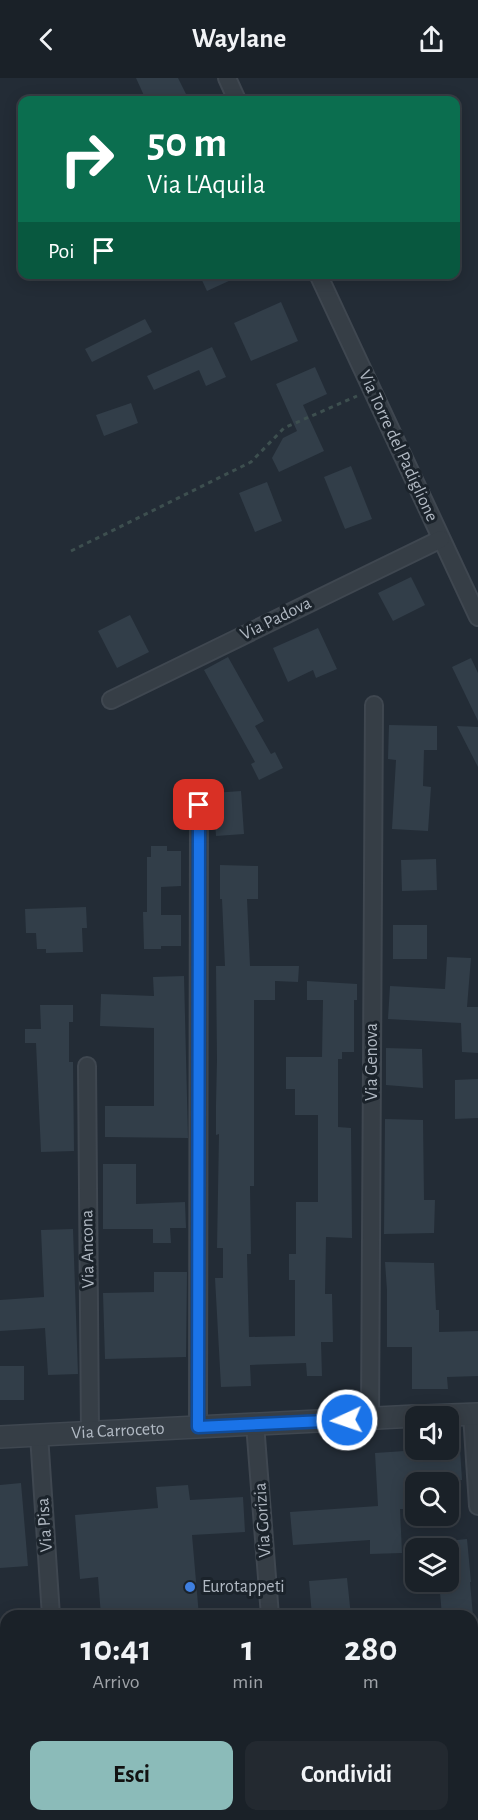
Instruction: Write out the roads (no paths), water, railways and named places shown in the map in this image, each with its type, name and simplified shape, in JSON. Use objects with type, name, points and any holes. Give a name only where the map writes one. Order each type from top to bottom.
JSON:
[{"type":"street","points":[[227,78],[235,96]]},
{"type":"street","name":"Via Torre del Padiglione","points":[[320,279],[478,617]]},
{"type":"street","name":"Via Padova","points":[[111,700],[441,538]]},
{"type":"street","name":"Via Genova","points":[[370,1419],[374,705]]},
{"type":"street","points":[[198,1427],[199,805]]},
{"type":"street","name":"Via Ancona","points":[[87,1066],[90,1432]]},
{"type":"street","points":[[459,1415],[475,1414],[478,1506]]},
{"type":"street","name":"Via Carroceto","points":[[0,1437],[405,1417]]},
{"type":"street","name":"Via Gorizia","points":[[255,1424],[270,1610]]},
{"type":"street","name":"Via Pisa","points":[[39,1435],[51,1610]]},
{"type":"place","name":"Eurotappeti","points":[[190,1587]]}]
